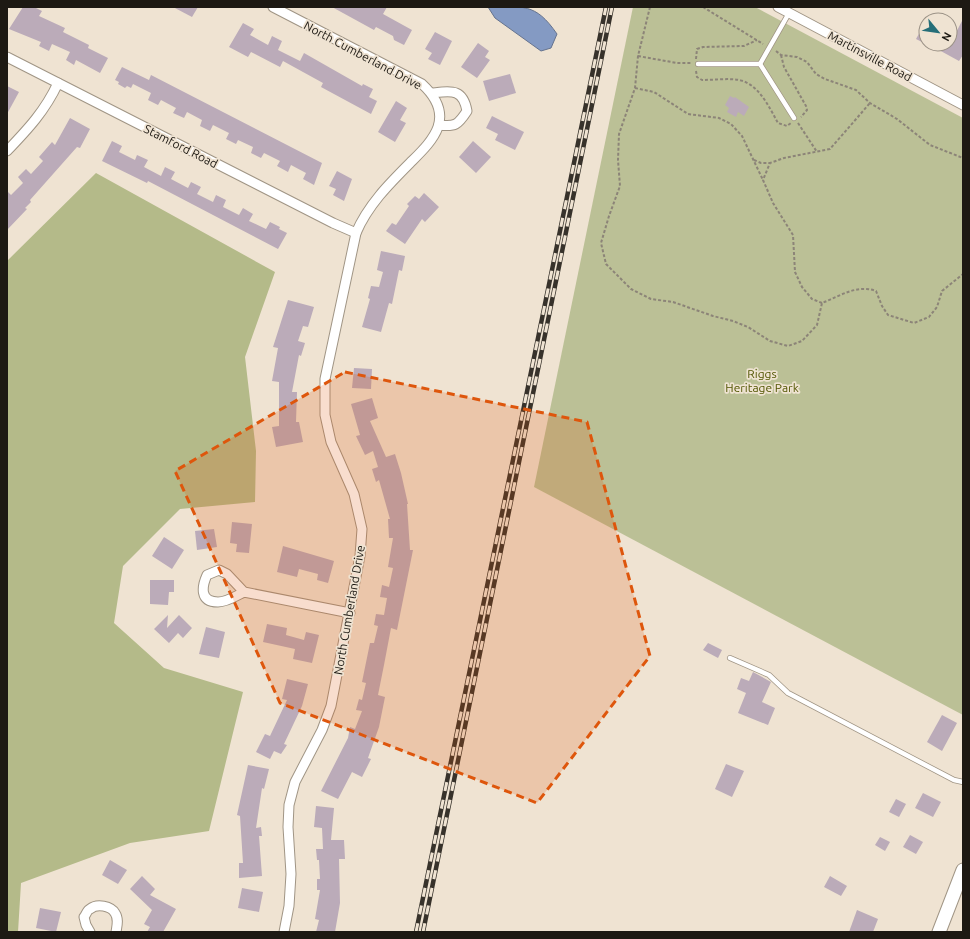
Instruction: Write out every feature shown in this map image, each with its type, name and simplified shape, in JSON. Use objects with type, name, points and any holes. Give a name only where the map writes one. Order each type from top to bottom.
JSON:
[{"type":"main road","points":[[939,932],[963,870]]},
{"type":"street","name":"North Cumberland Drive","points":[[273,7],[422,84],[432,93],[440,111],[439,125],[435,133],[422,150],[369,208],[356,233],[324,379],[325,415],[331,442],[354,494],[362,529],[360,556],[331,706],[322,730],[295,782],[289,805],[288,827],[292,874],[290,906],[284,932]]},
{"type":"street","name":"Martinsville Road","points":[[778,7],[963,105]]},
{"type":"street","name":"Stamford Road","points":[[7,57],[333,223],[356,233]]},
{"type":"street","points":[[7,151],[38,118],[49,102],[58,83]]},
{"type":"street","name":"North Cumberland Drive","points":[[432,93],[450,91],[460,94],[465,101],[467,111],[460,121],[452,126],[439,125]]},
{"type":"street","points":[[244,592],[350,613]]},
{"type":"street","points":[[90,932],[84,917],[89,909],[96,906],[106,906],[115,912],[117,920],[116,932]]},
{"type":"lane","points":[[760,64],[789,13]]},
{"type":"lane","points":[[697,66],[760,64]]},
{"type":"lane","points":[[760,64],[795,119]]},
{"type":"lane","points":[[730,658],[769,675],[788,693],[954,780],[963,782]]},
{"type":"path","points":[[650,7],[638,56],[634,88],[619,134],[618,160],[620,186],[608,216],[602,243],[606,264],[631,289],[651,299],[673,302],[713,316],[733,321],[748,327],[770,341],[788,346],[802,341],[817,325],[822,303]]},
{"type":"path","points":[[703,7],[769,48],[781,54],[797,57],[807,62],[816,74],[825,80],[856,90],[870,103],[897,119],[930,145],[963,158]]},
{"type":"path","points":[[638,56],[677,63],[696,63],[697,49],[703,47],[744,46],[757,40]]},
{"type":"path","points":[[697,66],[697,77],[702,80],[740,80],[752,85],[759,92],[778,123],[787,126],[795,119],[804,115],[807,110],[784,67],[781,54]]},
{"type":"path","points":[[634,88],[654,92],[688,114],[719,118],[731,124],[742,136],[773,203],[793,235],[795,272],[802,287],[812,299],[822,303],[858,288],[866,288],[876,291],[882,306],[888,315],[914,323],[929,317],[937,307],[942,291],[963,274]]},
{"type":"path","points":[[754,160],[761,163],[770,163],[784,158],[830,149],[870,103]]},
{"type":"path","points":[[795,119],[817,152]]},
{"type":"path","points":[[763,180],[770,163]]},
{"type":"highlighted area","points":[[345,372],[587,422],[650,656],[537,803],[280,703],[175,471]]},
{"type":"green space","name":"Riggs Heritage Park","points":[[633,7],[755,7],[963,118],[963,715],[534,487]]},
{"type":"green space","points":[[96,173],[275,272],[245,357],[256,451],[255,502],[180,509],[123,566],[114,623],[164,668],[243,692],[209,831],[130,843],[21,883],[18,932],[7,932],[7,261]]},
{"type":"water","points":[[488,7],[519,7],[535,11],[542,16],[557,34],[551,48],[541,51],[495,18]]},
{"type":"building","points":[[23,7],[34,7],[42,11],[39,16],[65,28],[63,32],[89,45],[88,48],[108,58],[100,73],[76,60],[74,65],[66,60],[70,52],[52,44],[49,51],[39,46],[41,42],[9,29]]},
{"type":"building","points":[[173,7],[198,7],[192,17]]},
{"type":"building","points":[[332,7],[387,7],[383,14],[412,30],[404,45],[394,40],[393,36],[376,27],[374,30]]},
{"type":"building","points":[[963,19],[963,55],[959,61],[943,52],[958,52],[958,29]]},
{"type":"building","points":[[243,23],[254,29],[250,35],[268,45],[272,36],[282,41],[278,50],[300,61],[304,53],[362,86],[363,84],[373,89],[369,97],[377,101],[371,114],[321,87],[323,83],[283,61],[280,67],[251,52],[248,57],[229,47]]},
{"type":"building","points":[[435,32],[452,41],[440,65],[428,59],[432,53],[425,49]]},
{"type":"building","points":[[478,43],[489,51],[485,57],[490,60],[477,78],[461,67]]},
{"type":"building","points":[[122,67],[149,80],[151,75],[322,163],[314,185],[303,179],[306,173],[291,165],[288,172],[277,166],[280,161],[264,153],[261,158],[251,153],[253,147],[238,140],[236,144],[226,139],[229,133],[213,125],[210,131],[200,126],[202,120],[187,112],[184,118],[173,113],[176,108],[161,100],[158,105],[148,100],[151,93],[133,84],[131,88],[127,86],[125,88],[118,84],[119,82],[115,80]]},
{"type":"building","points":[[510,74],[516,93],[489,101],[483,81]]},
{"type":"building","points":[[7,86],[19,92],[7,114]]},
{"type":"building","points":[[730,96],[735,97],[749,107],[744,116],[738,112],[736,117],[727,112],[729,108],[725,105]]},
{"type":"building","points":[[396,101],[407,108],[400,120],[406,123],[395,142],[378,132]]},
{"type":"building","points":[[492,116],[524,132],[515,150],[495,140],[498,134],[486,128]]},
{"type":"building","points":[[70,118],[90,129],[80,148],[77,147],[30,200],[31,202],[25,208],[27,209],[7,230],[7,191],[11,195],[23,183],[18,177],[26,169],[31,174],[43,161],[39,157],[52,142],[55,145]]},
{"type":"building","points":[[112,141],[122,146],[119,152],[135,160],[137,155],[148,160],[144,167],[161,176],[165,167],[175,172],[171,179],[188,188],[191,182],[201,187],[197,194],[213,202],[216,195],[226,200],[223,207],[239,215],[243,208],[253,214],[249,221],[266,229],[270,222],[280,227],[279,229],[287,233],[278,249],[148,181],[147,183],[102,161]]},
{"type":"building","points":[[473,141],[491,157],[476,173],[459,157]]},
{"type":"building","points":[[337,171],[352,179],[344,201],[333,195],[336,189],[329,186]]},
{"type":"building","points":[[424,193],[439,207],[425,222],[422,219],[405,244],[386,231],[392,223],[396,225],[409,206],[407,204],[415,196],[419,199]]},
{"type":"building","points":[[381,251],[405,256],[402,271],[399,270],[392,304],[389,303],[381,332],[362,327],[370,299],[368,298],[371,286],[379,287],[383,272],[377,270]]},
{"type":"building","points":[[288,300],[314,307],[308,327],[303,326],[298,341],[305,343],[301,356],[299,355],[292,392],[297,392],[296,422],[299,422],[303,442],[276,447],[272,427],[279,426],[279,382],[272,381],[278,348],[273,347]]},
{"type":"building","points":[[354,368],[372,369],[371,389],[352,388]]},
{"type":"building","points":[[372,398],[378,418],[370,421],[386,457],[395,454],[401,473],[408,504],[410,550],[413,550],[397,630],[391,628],[378,695],[385,697],[379,727],[368,758],[371,759],[362,777],[352,772],[338,799],[321,791],[348,738],[350,727],[355,729],[362,711],[356,710],[359,699],[362,700],[366,683],[362,682],[370,643],[374,643],[378,626],[374,625],[376,614],[384,615],[387,598],[380,597],[382,585],[389,587],[393,568],[388,567],[393,538],[389,538],[388,519],[390,519],[379,480],[376,482],[372,469],[378,467],[373,451],[365,455],[356,436],[360,435],[351,404]]},
{"type":"building","points":[[232,522],[252,524],[249,553],[236,552],[237,544],[230,543]]},
{"type":"building","points":[[214,529],[217,547],[197,550],[195,531]]},
{"type":"building","points":[[164,537],[184,550],[172,569],[152,556]]},
{"type":"building","points":[[283,546],[334,561],[328,583],[317,580],[318,574],[299,569],[297,577],[277,572]]},
{"type":"building","points":[[150,580],[174,580],[174,592],[169,592],[168,605],[150,604]]},
{"type":"building","points":[[168,615],[167,628],[179,615],[192,628],[183,638],[178,633],[169,643],[154,629]]},
{"type":"building","points":[[267,624],[287,628],[286,635],[304,640],[306,632],[319,635],[312,663],[293,659],[295,649],[263,642]]},
{"type":"building","points":[[206,627],[225,632],[219,658],[199,654]]},
{"type":"building","points":[[708,643],[722,650],[718,658],[703,650]]},
{"type":"building","points":[[753,672],[771,682],[762,702],[775,708],[768,725],[738,713],[746,693],[737,689],[741,678],[749,681]]},
{"type":"building","points":[[287,679],[308,684],[302,706],[284,744],[287,745],[281,754],[274,751],[270,759],[256,752],[265,734],[270,736],[287,700],[282,699]]},
{"type":"building","points":[[942,715],[957,723],[942,751],[927,742]]},
{"type":"building","points":[[726,764],[744,771],[732,797],[715,789]]},
{"type":"building","points":[[248,765],[269,769],[264,789],[262,788],[256,828],[261,827],[262,836],[259,836],[262,876],[239,878],[239,863],[243,863],[240,816],[237,815]]},
{"type":"building","points":[[923,793],[941,802],[933,817],[915,808]]},
{"type":"building","points":[[896,799],[906,804],[899,817],[889,812]]},
{"type":"building","points":[[316,806],[334,808],[331,840],[344,840],[345,859],[339,859],[340,903],[335,932],[316,932],[319,920],[315,919],[320,890],[317,890],[317,879],[320,879],[319,860],[317,860],[316,849],[323,849],[322,828],[314,827]]},
{"type":"building","points":[[910,835],[923,842],[916,854],[903,847]]},
{"type":"building","points":[[880,837],[890,842],[885,851],[875,845]]},
{"type":"building","points":[[110,860],[127,870],[118,884],[102,875]]},
{"type":"building","points":[[142,876],[155,889],[150,895],[176,909],[163,932],[147,932],[150,927],[144,924],[152,910],[130,889]]},
{"type":"building","points":[[830,876],[847,886],[841,896],[824,887]]},
{"type":"building","points":[[242,888],[263,892],[259,912],[238,908]]},
{"type":"building","points":[[40,908],[61,912],[56,932],[36,928]]},
{"type":"building","points":[[857,910],[878,919],[873,932],[849,932]]},
{"type":"railway","points":[[416,932],[606,7]]},
{"type":"railway","points":[[423,932],[612,7]]}]
